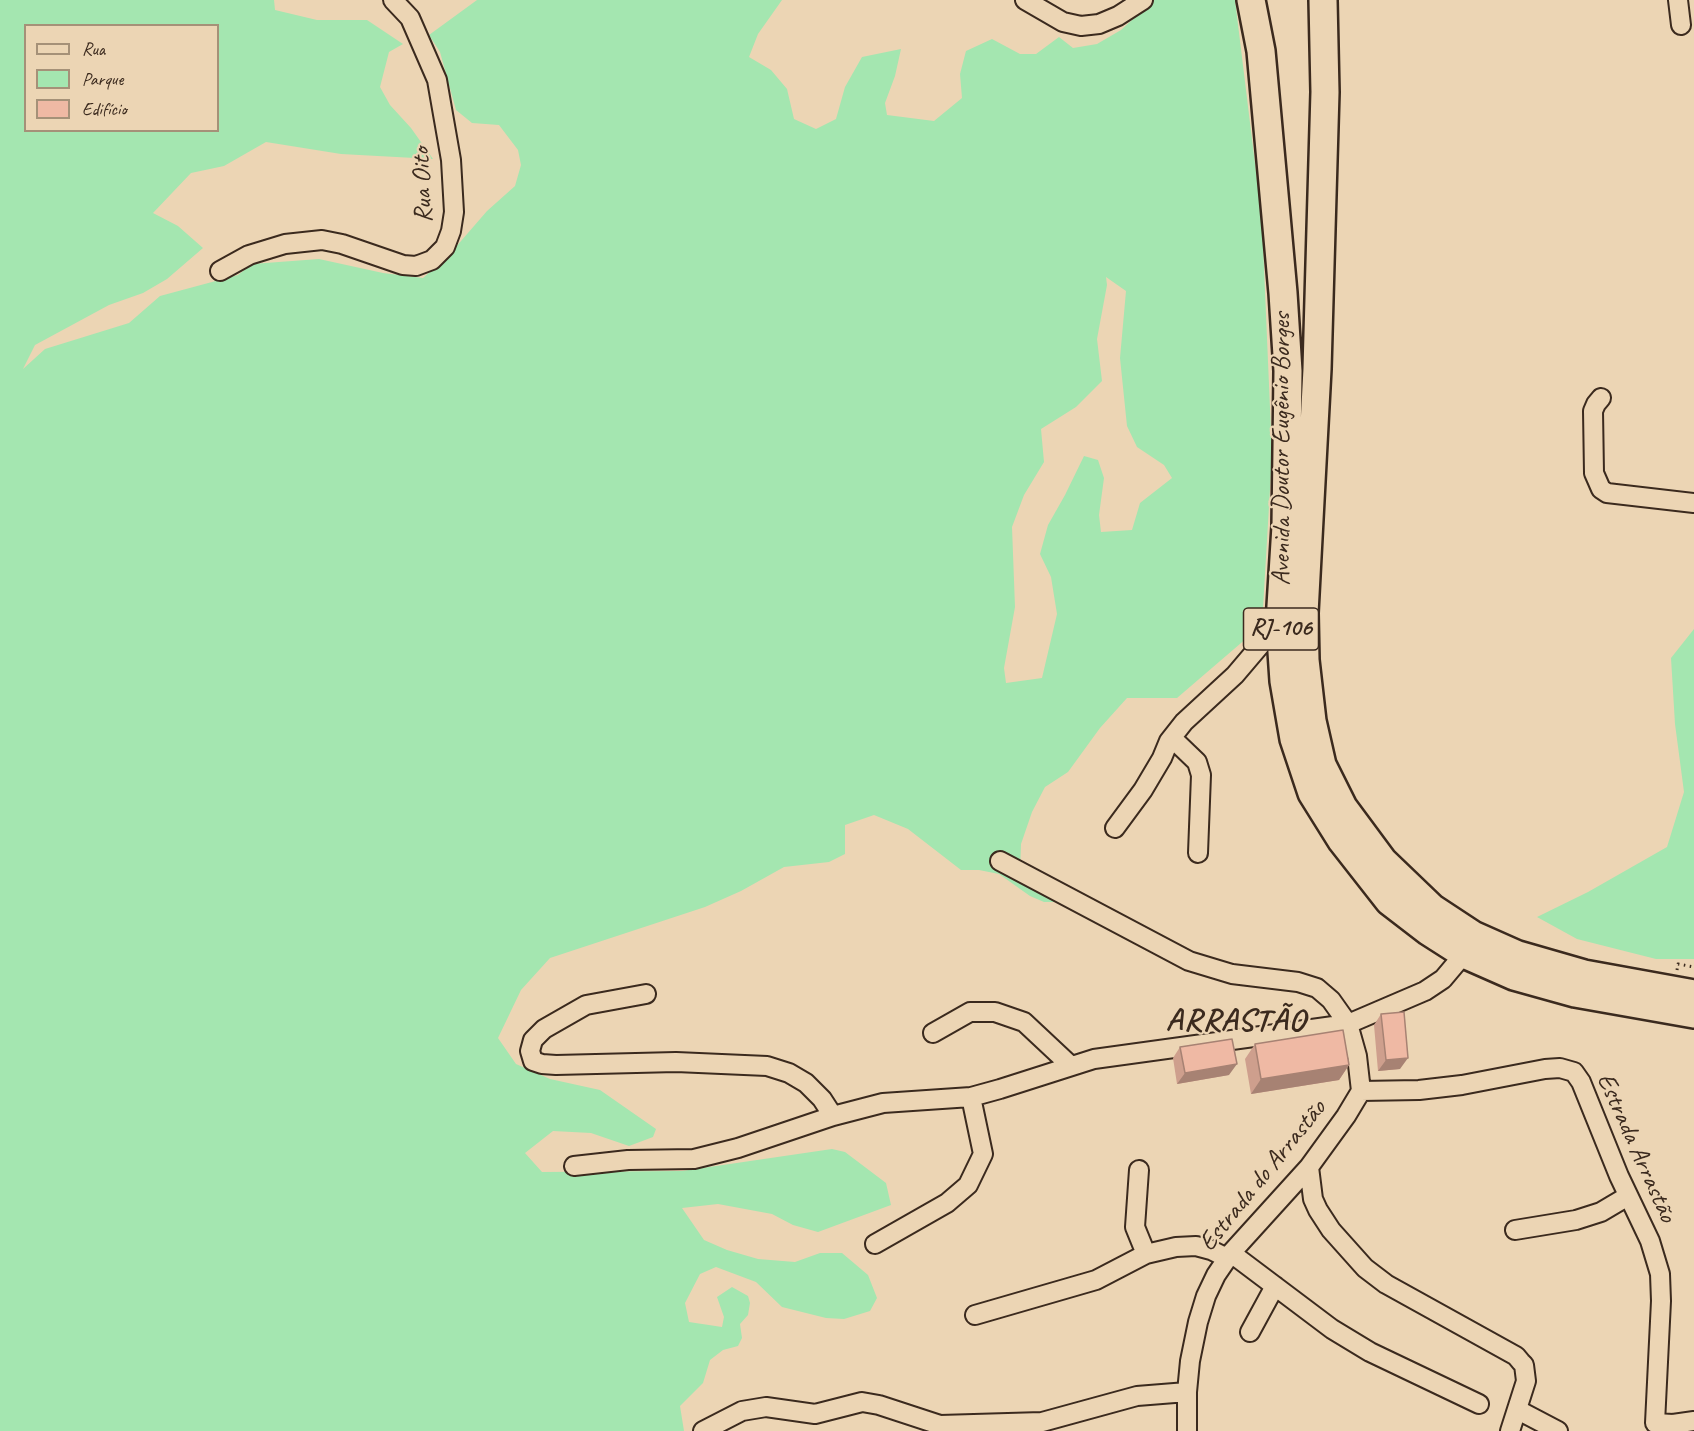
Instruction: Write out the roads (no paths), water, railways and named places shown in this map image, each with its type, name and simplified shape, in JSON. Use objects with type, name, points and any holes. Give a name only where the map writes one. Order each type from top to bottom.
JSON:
[{"type":"highway","name":"Avenida Doutor Eugênio Borges","points":[[1251,0],[1263,62],[1288,371],[1286,526],[1280,622],[1284,681],[1294,739],[1312,793],[1342,840],[1389,901],[1428,931],[1464,954],[1514,976],[1575,993],[1694,1014]]},
{"type":"highway","name":"Avenida Doutor Eugênio Borges","points":[[1323,0],[1325,92],[1317,369],[1304,613],[1306,670],[1312,722],[1322,765],[1343,807],[1383,861],[1432,908],[1473,936],[1518,955],[1584,974],[1690,983]]},
{"type":"street","name":"Rua Oito","points":[[220,271],[249,255],[285,244],[322,240],[350,246],[403,265],[416,266],[432,260],[445,247],[451,231],[454,212],[452,171],[437,80],[410,18],[393,0]]},
{"type":"street","points":[[1025,0],[1063,22],[1081,26],[1099,24],[1118,16],[1143,0]]},
{"type":"street","points":[[1678,0],[1680,25]]},
{"type":"street","points":[[1601,398],[1593,411],[1594,473],[1601,489],[1607,494],[1694,503]]},
{"type":"street","points":[[1115,828],[1143,790],[1172,738],[1184,722],[1235,675],[1280,622]]},
{"type":"street","points":[[1172,738],[1197,762],[1201,775],[1198,853]]},
{"type":"street","name":"Estrada do Arrastão","points":[[1000,861],[1189,961],[1232,974],[1298,982],[1317,988],[1331,1000],[1348,1024],[1357,1056],[1360,1091],[1346,1116],[1309,1167],[1229,1256],[1216,1275],[1206,1296],[1198,1322],[1190,1361],[1187,1431]]},
{"type":"street","points":[[574,1166],[628,1160],[694,1159],[738,1148],[832,1116],[883,1103],[971,1097],[1094,1059],[1348,1024],[1425,991],[1443,979],[1464,954]]},
{"type":"street","points":[[646,994],[586,1005],[544,1029],[533,1040],[530,1050],[533,1061],[556,1065],[676,1062],[767,1066],[789,1073],[806,1083],[822,1099],[832,1116]]},
{"type":"street","points":[[933,1033],[970,1012],[995,1012],[1024,1022],[1071,1066]]},
{"type":"street","name":"Estrada Arrastão","points":[[1360,1091],[1419,1090],[1462,1085],[1545,1069],[1568,1069],[1574,1072],[1581,1082],[1628,1196],[1653,1247],[1660,1274],[1661,1301],[1651,1427]]},
{"type":"street","points":[[876,1244],[947,1203],[968,1185],[983,1154],[971,1097]]},
{"type":"street","points":[[1309,1167],[1313,1199],[1318,1210],[1331,1230],[1365,1268],[1386,1284],[1516,1356],[1524,1365],[1526,1381],[1510,1431]]},
{"type":"street","points":[[1139,1170],[1135,1227],[1146,1254]]},
{"type":"street","points":[[1515,1230],[1576,1220],[1601,1212],[1628,1196]]},
{"type":"street","points":[[975,1315],[1096,1280],[1146,1254],[1176,1247],[1196,1246],[1229,1256],[1275,1286],[1332,1329],[1370,1352],[1479,1404]]},
{"type":"street","points":[[1250,1332],[1275,1286]]},
{"type":"street","points":[[703,1431],[742,1411],[766,1407],[815,1414],[862,1402],[879,1405],[940,1425],[1042,1422],[1137,1396],[1187,1392]]},
{"type":"street","points":[[1518,1410],[1558,1431]]},
{"type":"street","points":[[1651,1427],[1694,1421]]},
{"type":"district","name":"ARRASTÃO","points":[[1236,1022]]}]
